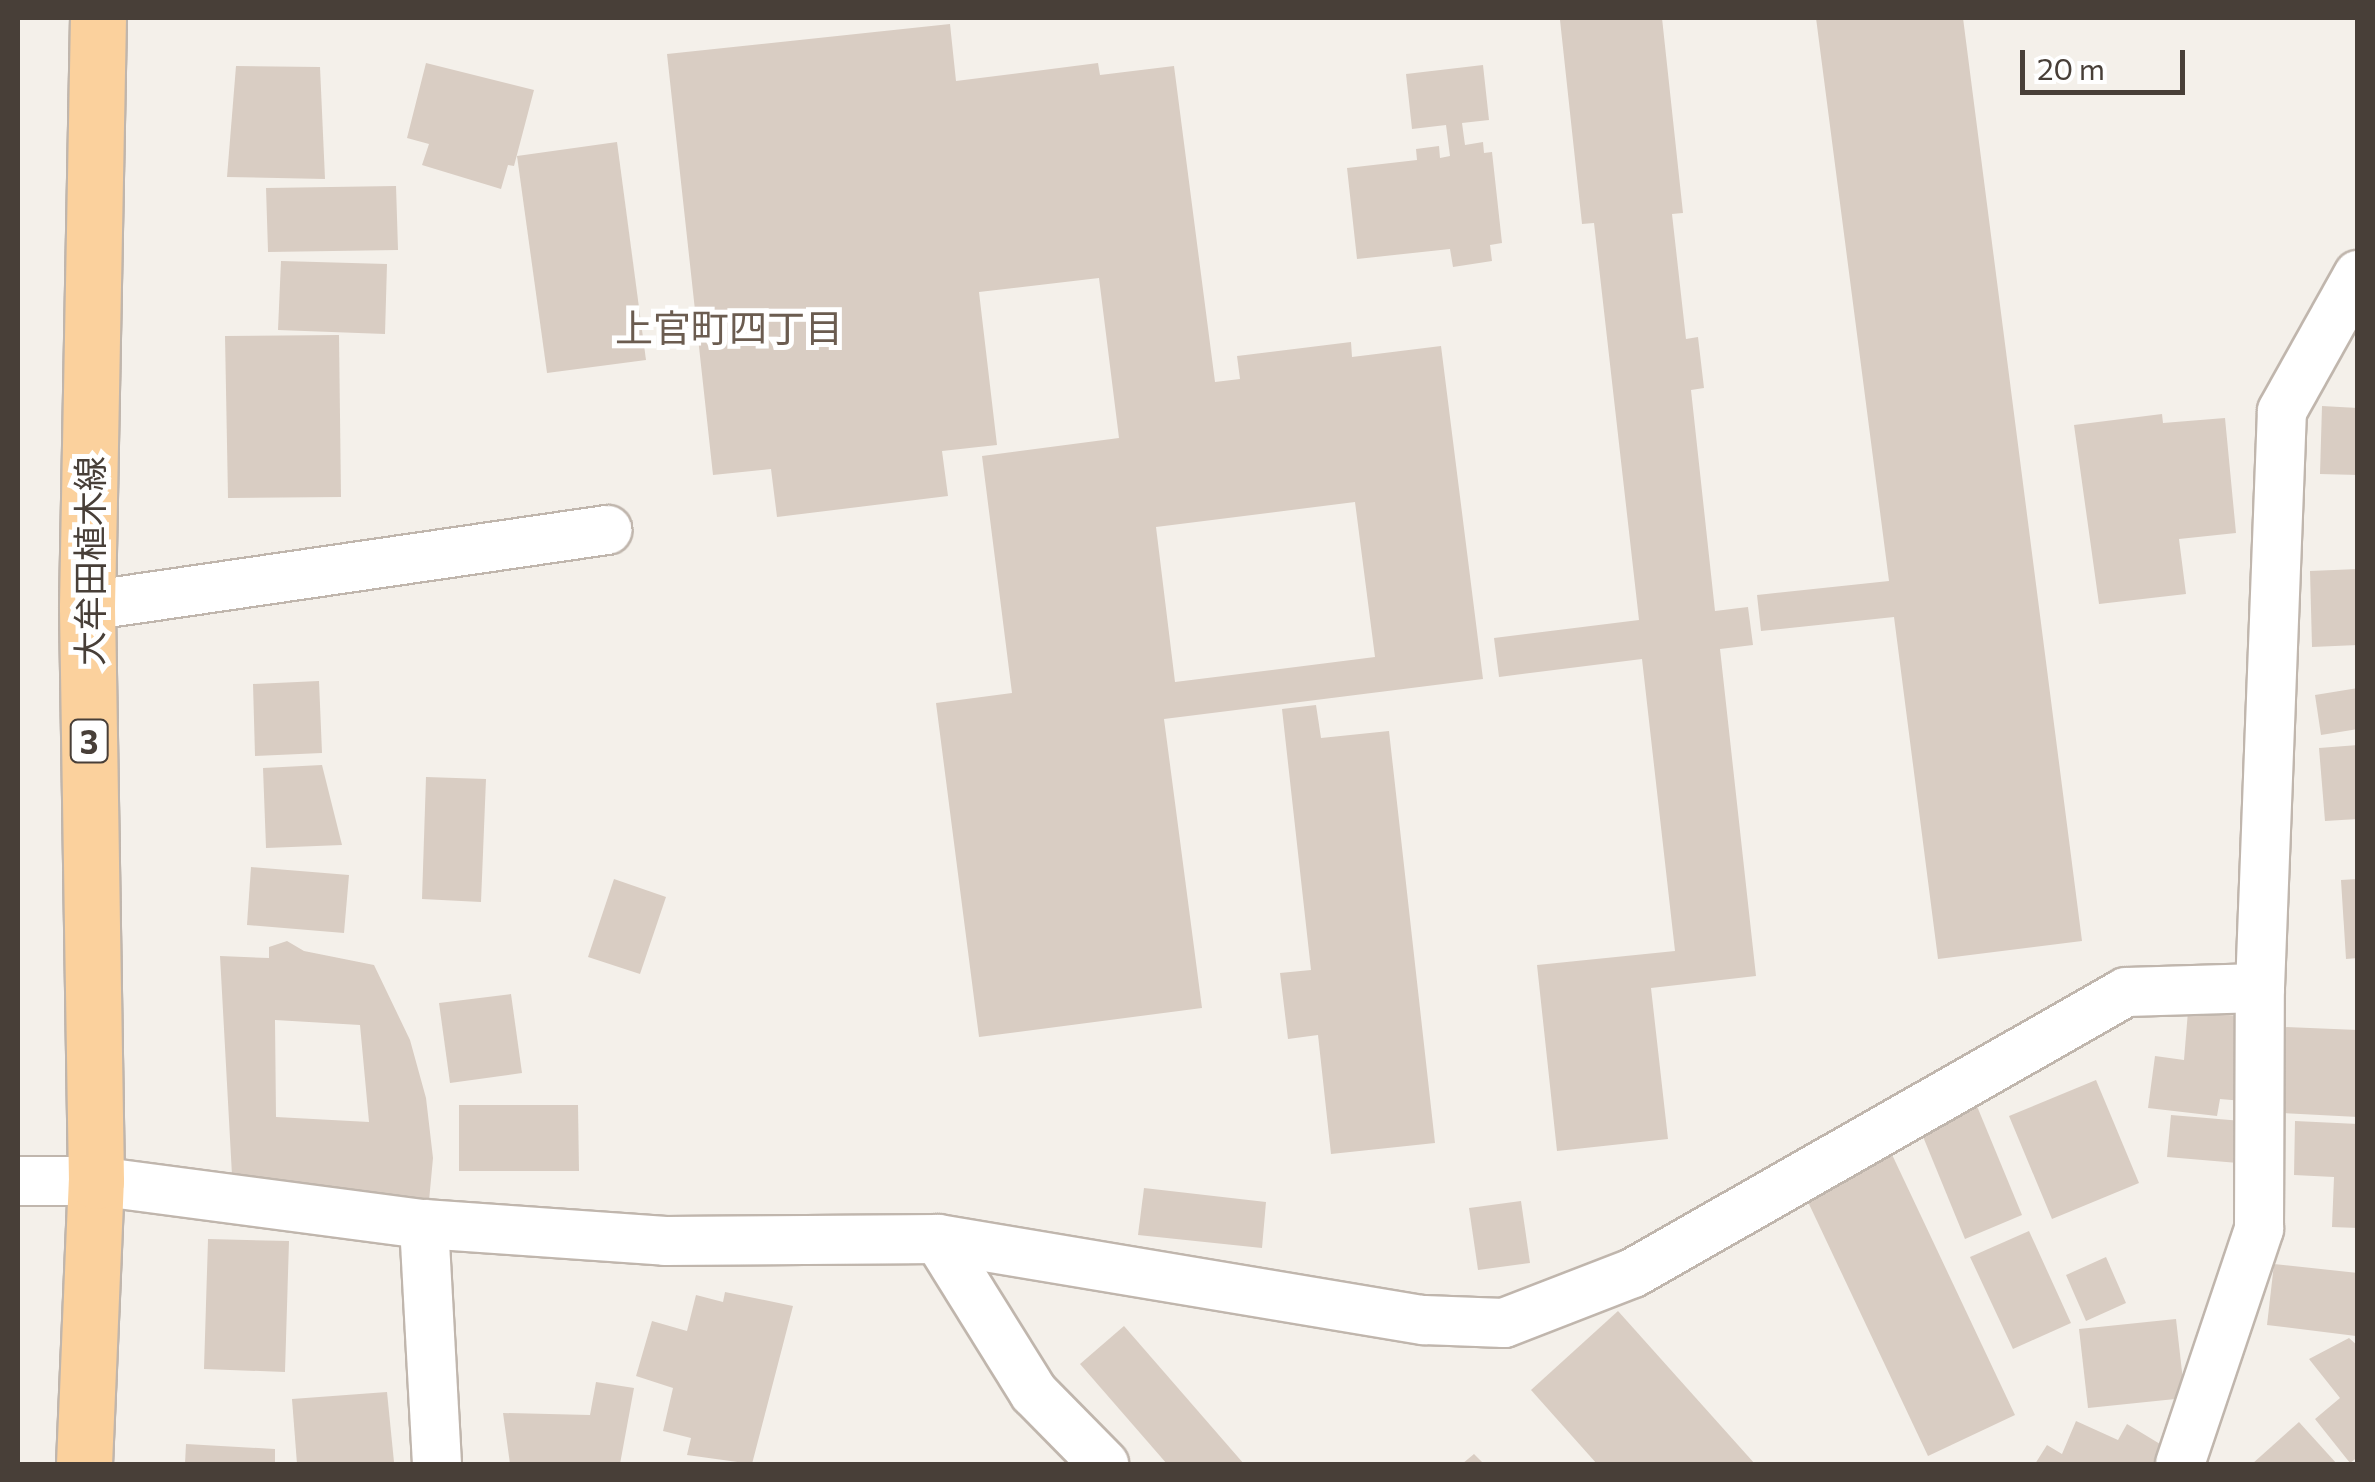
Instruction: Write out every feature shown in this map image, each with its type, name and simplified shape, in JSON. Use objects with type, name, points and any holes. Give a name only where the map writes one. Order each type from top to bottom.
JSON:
[{"type":"main road","name":"大牟田植木線","points":[[84,1464],[96,1180],[87,606],[98,18]]},
{"type":"street","points":[[2180,1464],[2258,1229],[2260,988],[2282,411],[2358,275]]},
{"type":"street","points":[[87,606],[606,530]]},
{"type":"street","points":[[18,1181],[96,1180],[424,1224],[666,1241],[938,1240],[1424,1320],[1504,1323],[1633,1273],[2126,992],[2260,988]]},
{"type":"street","points":[[424,1224],[437,1464]]},
{"type":"street","points":[[938,1240],[1034,1394],[1104,1464]]},
{"type":"building","points":[[1662,18],[1683,213],[1672,214],[1686,339],[1698,337],[1704,388],[1691,390],[1715,611],[1748,607],[1753,645],[1720,649],[1756,976],[1651,988],[1668,1139],[1557,1151],[1537,965],[1675,951],[1642,659],[1499,677],[1494,638],[1639,620],[1594,223],[1582,224],[1560,20]]},
{"type":"building","points":[[1816,18],[1963,18],[2082,941],[1938,959],[1894,617],[1761,631],[1757,595],[1889,581]]},
{"type":"building","points":[[950,24],[956,81],[1098,63],[1100,75],[1174,66],[1215,382],[1240,379],[1237,356],[1351,342],[1352,357],[1441,346],[1483,679],[1164,719],[1202,1008],[979,1037],[936,703],[1012,693],[982,456],[1119,438],[1099,278],[979,292],[997,445],[942,451],[948,496],[777,517],[771,469],[713,475],[667,54]],"holes":[[[1355,502],[1375,657],[1175,682],[1156,527]]]},
{"type":"building","points":[[426,63],[534,90],[514,166],[508,165],[501,189],[422,165],[429,144],[407,138]]},
{"type":"building","points":[[1483,65],[1489,120],[1462,123],[1465,145],[1483,142],[1484,153],[1492,152],[1502,243],[1490,245],[1492,261],[1453,267],[1450,249],[1357,259],[1347,168],[1417,160],[1416,149],[1439,146],[1440,158],[1450,156],[1446,125],[1412,129],[1406,74]]},
{"type":"building","points":[[236,66],[320,67],[325,179],[227,177]]},
{"type":"building","points":[[617,142],[646,360],[547,373],[517,156]]},
{"type":"building","points":[[396,186],[398,250],[268,252],[266,188]]},
{"type":"building","points":[[281,261],[387,264],[385,334],[278,330]]},
{"type":"building","points":[[339,335],[341,497],[228,498],[225,336]]},
{"type":"building","points":[[2322,406],[2358,408],[2358,475],[2320,474]]},
{"type":"building","points":[[2162,414],[2163,423],[2225,418],[2236,533],[2179,539],[2186,594],[2099,604],[2074,425]]},
{"type":"building","points":[[2358,569],[2358,645],[2312,647],[2310,571]]},
{"type":"building","points":[[319,681],[322,753],[255,756],[253,684]]},
{"type":"building","points":[[2358,688],[2358,729],[2321,735],[2315,695]]},
{"type":"building","points":[[1316,705],[1321,738],[1389,731],[1435,1143],[1331,1154],[1318,1035],[1288,1039],[1280,973],[1311,970],[1282,709]]},
{"type":"building","points":[[2358,745],[2358,819],[2325,821],[2319,748]]},
{"type":"building","points":[[322,765],[342,845],[266,848],[263,768]]},
{"type":"building","points":[[426,777],[486,779],[481,902],[422,899]]},
{"type":"building","points":[[251,867],[349,875],[344,933],[247,925]]},
{"type":"building","points":[[614,879],[666,897],[640,974],[588,957]]},
{"type":"building","points":[[2358,879],[2358,958],[2346,959],[2341,880]]},
{"type":"building","points":[[287,941],[304,951],[374,965],[410,1040],[426,1098],[433,1158],[429,1201],[232,1175],[220,956],[269,958],[269,947]],"holes":[[[275,1020],[360,1025],[369,1122],[276,1117]]]},
{"type":"building","points":[[511,994],[522,1073],[450,1083],[439,1003]]},
{"type":"building","points":[[2188,1011],[2249,1017],[2243,1101],[2220,1099],[2217,1116],[2148,1108],[2155,1056],[2184,1060]]},
{"type":"building","points":[[2284,1027],[2358,1030],[2358,1117],[2281,1113]]},
{"type":"building","points":[[2096,1080],[2139,1183],[2052,1219],[2009,1116]]},
{"type":"building","points":[[1974,1099],[2022,1215],[1965,1239],[1917,1122]]},
{"type":"building","points":[[459,1105],[578,1105],[579,1171],[459,1171]]},
{"type":"building","points":[[2171,1115],[2242,1121],[2238,1163],[2167,1157]]},
{"type":"building","points":[[2295,1121],[2358,1124],[2358,1228],[2332,1227],[2334,1177],[2294,1175]]},
{"type":"building","points":[[1887,1144],[2015,1415],[1928,1456],[1800,1185]]},
{"type":"building","points":[[1144,1188],[1266,1202],[1262,1248],[1138,1235]]},
{"type":"building","points":[[1521,1201],[1530,1263],[1478,1270],[1469,1208]]},
{"type":"building","points":[[2029,1231],[2071,1323],[2013,1349],[1970,1257]]},
{"type":"building","points":[[208,1239],[289,1241],[285,1372],[204,1369]]},
{"type":"building","points":[[2106,1257],[2126,1303],[2086,1321],[2066,1275]]},
{"type":"building","points":[[2274,1264],[2358,1273],[2356,1336],[2267,1325]]},
{"type":"building","points":[[725,1292],[793,1306],[752,1464],[687,1455],[691,1438],[663,1431],[673,1388],[636,1376],[652,1321],[687,1331],[696,1295],[723,1302]]},
{"type":"building","points":[[1618,1311],[1755,1464],[1597,1464],[1531,1390]]},
{"type":"building","points":[[2176,1319],[2185,1398],[2088,1408],[2079,1329]]},
{"type":"building","points":[[1124,1326],[1244,1464],[1167,1464],[1080,1364]]},
{"type":"building","points":[[2349,1338],[2358,1346],[2358,1457],[2350,1463],[2315,1419],[2340,1398],[2309,1359]]},
{"type":"building","points":[[596,1382],[634,1388],[620,1464],[510,1464],[503,1413],[590,1415]]},
{"type":"building","points":[[387,1392],[394,1462],[297,1464],[292,1399]]},
{"type":"building","points":[[2076,1421],[2118,1440],[2127,1424],[2165,1447],[2154,1464],[2035,1464],[2047,1445],[2062,1454]]},
{"type":"building","points":[[2299,1422],[2337,1464],[2252,1464]]},
{"type":"building","points":[[186,1444],[275,1449],[275,1464],[185,1464]]},
{"type":"building","points":[[1474,1454],[1484,1464],[1462,1464]]},
{"type":"district","name":"上官町四丁目","points":[[729,327]]}]
